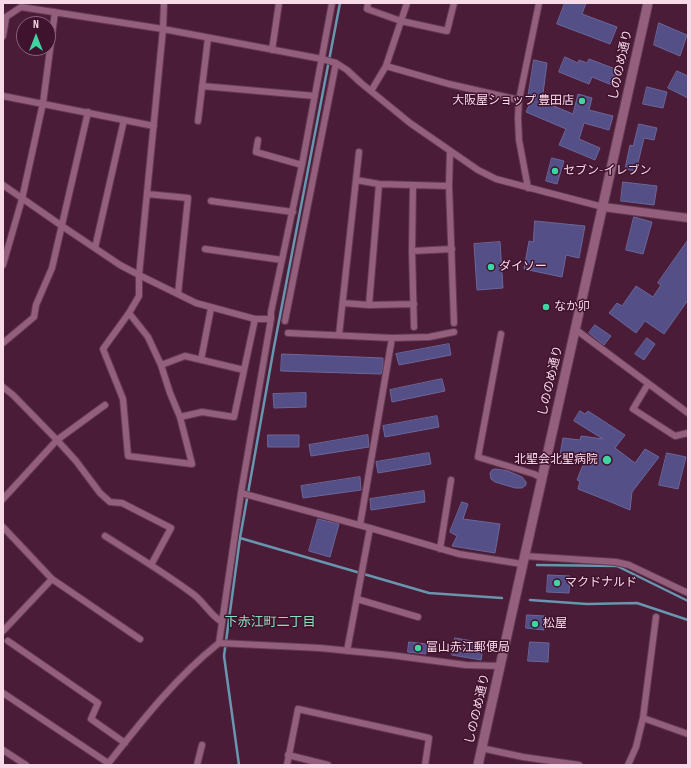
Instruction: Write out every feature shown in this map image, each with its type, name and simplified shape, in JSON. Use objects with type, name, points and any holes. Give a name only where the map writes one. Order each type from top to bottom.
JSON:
[{"type":"main road","name":"しののめ通り","points":[[478,765],[648,3]]},
{"type":"street","points":[[129,313],[148,337],[161,365],[180,417],[192,464],[128,456],[123,399],[103,349],[129,313],[139,296],[139,275],[163,29],[164,3]]},
{"type":"street","points":[[272,50],[279,3]]},
{"type":"street","points":[[220,643],[222,622],[271,312],[293,212],[315,96],[324,59],[332,3]]},
{"type":"street","points":[[368,3],[366,9],[401,20],[447,31],[454,3]]},
{"type":"street","points":[[371,91],[386,66],[407,3]]},
{"type":"street","points":[[528,188],[519,140],[519,100],[539,3]]},
{"type":"street","points":[[3,36],[4,18],[21,7],[35,6],[55,12],[163,29],[324,59],[347,70],[410,122],[478,170],[496,179],[603,207],[688,218]]},
{"type":"street","points":[[3,265],[22,199],[43,104],[55,12]]},
{"type":"street","points":[[198,121],[208,38]]},
{"type":"street","points":[[285,321],[335,63]]},
{"type":"street","points":[[386,66],[449,84],[519,100]]},
{"type":"street","points":[[202,86],[315,96]]},
{"type":"street","points":[[3,96],[154,126]]},
{"type":"street","points":[[3,343],[34,316],[36,305],[52,268],[88,112]]},
{"type":"street","points":[[95,248],[124,120]]},
{"type":"street","points":[[258,140],[256,152],[302,165]]},
{"type":"street","points":[[450,150],[454,323]]},
{"type":"street","points":[[339,335],[359,152]]},
{"type":"street","points":[[356,180],[379,184],[450,186]]},
{"type":"street","points":[[369,305],[379,184]]},
{"type":"street","points":[[3,185],[120,265],[139,275],[196,303],[255,319],[271,319]]},
{"type":"street","points":[[413,185],[412,251],[414,327]]},
{"type":"street","points":[[147,194],[188,198],[178,294]]},
{"type":"street","points":[[210,200],[293,212]]},
{"type":"street","points":[[205,249],[282,260]]},
{"type":"street","points":[[412,251],[452,249]]},
{"type":"street","points":[[343,303],[369,305],[414,304]]},
{"type":"street","points":[[201,360],[211,308]]},
{"type":"street","points":[[180,417],[202,412],[234,417],[255,319]]},
{"type":"street","points":[[575,329],[688,413]]},
{"type":"street","points":[[288,332],[392,338],[429,337],[454,332]]},
{"type":"street","points":[[501,334],[478,457],[534,474],[542,478]]},
{"type":"street","points":[[360,525],[392,338]]},
{"type":"street","points":[[161,365],[185,356],[244,370]]},
{"type":"street","points":[[648,384],[633,409],[675,436],[688,433]]},
{"type":"street","points":[[3,387],[13,395],[57,440],[76,461],[100,493],[110,502],[122,503],[171,528],[151,565]]},
{"type":"street","points":[[3,499],[57,440],[106,405]]},
{"type":"street","points":[[440,549],[451,480]]},
{"type":"street","points":[[242,493],[459,554],[523,560],[616,562],[628,565],[688,593]]},
{"type":"street","points":[[3,527],[52,579],[140,639]]},
{"type":"street","points":[[347,651],[370,528]]},
{"type":"street","points":[[105,536],[171,577],[197,597],[216,618],[222,622]]},
{"type":"street","points":[[3,631],[52,579]]},
{"type":"street","points":[[357,599],[418,617]]},
{"type":"street","points":[[628,765],[636,747],[643,718],[656,617]]},
{"type":"street","points":[[8,641],[98,703],[91,719],[125,743]]},
{"type":"street","points":[[3,693],[108,764],[167,692],[203,655],[220,643],[320,648],[466,665],[500,666]]},
{"type":"street","points":[[286,765],[298,708],[429,738],[425,765]]},
{"type":"street","points":[[643,718],[688,734]]},
{"type":"street","points":[[197,765],[202,745]]},
{"type":"street","points":[[482,748],[579,765]]},
{"type":"street","points":[[3,750],[26,765]]},
{"type":"street","points":[[288,755],[328,765]]},
{"type":"building","points":[[565,3],[586,3],[582,14],[617,27],[610,44],[557,24]]},
{"type":"building","points":[[659,23],[687,35],[680,56],[654,45]]},
{"type":"building","points":[[565,57],[578,63],[579,60],[587,63],[589,59],[618,70],[612,85],[592,77],[589,84],[559,72]]},
{"type":"building","points":[[534,60],[547,63],[542,101],[573,114],[578,94],[592,98],[589,110],[613,116],[609,130],[584,123],[579,139],[600,148],[595,160],[559,145],[566,129],[526,112],[532,99],[528,98]]},
{"type":"building","points":[[677,71],[688,76],[688,98],[668,88]]},
{"type":"building","points":[[647,87],[667,92],[663,108],[643,104]]},
{"type":"building","points":[[639,124],[657,128],[654,140],[644,138],[636,171],[625,169],[630,145],[633,146]]},
{"type":"building","name":"セブン-イレブン","points":[[552,158],[564,161],[557,184],[546,181]]},
{"type":"building","points":[[623,182],[657,186],[654,205],[621,201]]},
{"type":"building","points":[[634,217],[652,222],[643,254],[626,250]]},
{"type":"building","points":[[535,221],[585,226],[579,258],[566,255],[562,277],[524,269],[529,241],[533,242]]},
{"type":"building","points":[[688,240],[688,300],[664,334],[645,321],[636,333],[609,313],[617,303],[622,306],[636,286],[653,297],[661,285],[658,283]]},
{"type":"building","points":[[500,242],[503,288],[477,290],[474,244]]},
{"type":"building","points":[[595,325],[611,336],[604,345],[589,333]]},
{"type":"building","points":[[647,338],[655,344],[644,360],[635,354]]},
{"type":"building","points":[[449,344],[451,355],[399,365],[396,354]]},
{"type":"building","points":[[282,354],[383,358],[383,366],[381,374],[281,371]]},
{"type":"building","points":[[442,379],[445,391],[392,402],[390,390]]},
{"type":"building","points":[[306,393],[306,407],[274,408],[273,394]]},
{"type":"building","name":"北聖会北聖病院","points":[[580,411],[585,414],[588,411],[625,435],[615,448],[635,463],[645,449],[659,457],[632,492],[630,510],[578,489],[580,481],[577,480],[585,460],[560,455],[563,438],[580,440],[581,436],[603,439],[574,421]]},
{"type":"building","points":[[437,416],[439,427],[385,437],[383,426]]},
{"type":"building","points":[[268,435],[299,435],[299,447],[268,447]]},
{"type":"building","points":[[368,435],[369,447],[311,456],[309,445]]},
{"type":"building","points":[[429,453],[431,464],[378,473],[376,462]]},
{"type":"building","points":[[667,453],[686,457],[678,489],[659,485]]},
{"type":"building","points":[[496,469],[508,471],[522,477],[526,482],[526,485],[522,488],[515,488],[495,482],[491,479],[490,473],[492,470]]},
{"type":"building","points":[[360,477],[361,490],[303,498],[301,486]]},
{"type":"building","points":[[424,491],[425,502],[371,510],[370,499]]},
{"type":"building","points":[[462,502],[468,504],[463,519],[500,524],[495,553],[452,546],[457,536],[450,532]]},
{"type":"building","points":[[318,519],[339,524],[330,557],[309,551]]},
{"type":"building","points":[[548,575],[570,576],[569,593],[547,592]]},
{"type":"building","points":[[527,615],[545,616],[544,630],[526,628]]},
{"type":"building","points":[[455,638],[484,643],[481,660],[452,655]]},
{"type":"building","points":[[409,642],[427,644],[426,654],[408,652]]},
{"type":"building","points":[[530,642],[549,643],[548,662],[528,661]]},
{"type":"waterway","points":[[239,765],[224,656],[240,538],[274,347],[340,3]]},
{"type":"waterway","points":[[240,538],[429,593],[502,598]]},
{"type":"waterway","points":[[537,565],[617,566],[688,601]]},
{"type":"waterway","points":[[530,600],[587,604],[637,603],[688,620]]},
{"type":"place","name":"大阪屋ショップ 豊田店","points":[[582,101]]},
{"type":"place","name":"セブン-イレブン","points":[[555,171]]},
{"type":"place","name":"ダイソー","points":[[491,267]]},
{"type":"place","name":"なか卯","points":[[546,307]]},
{"type":"place","name":"北聖会北聖病院","points":[[607,460]]},
{"type":"place","name":"マクドナルド","points":[[557,583]]},
{"type":"place","name":"松屋","points":[[535,624]]},
{"type":"place","name":"富山赤江郵便局","points":[[418,648]]},
{"type":"district","name":"下赤江町二丁目","points":[[270,623]]}]
